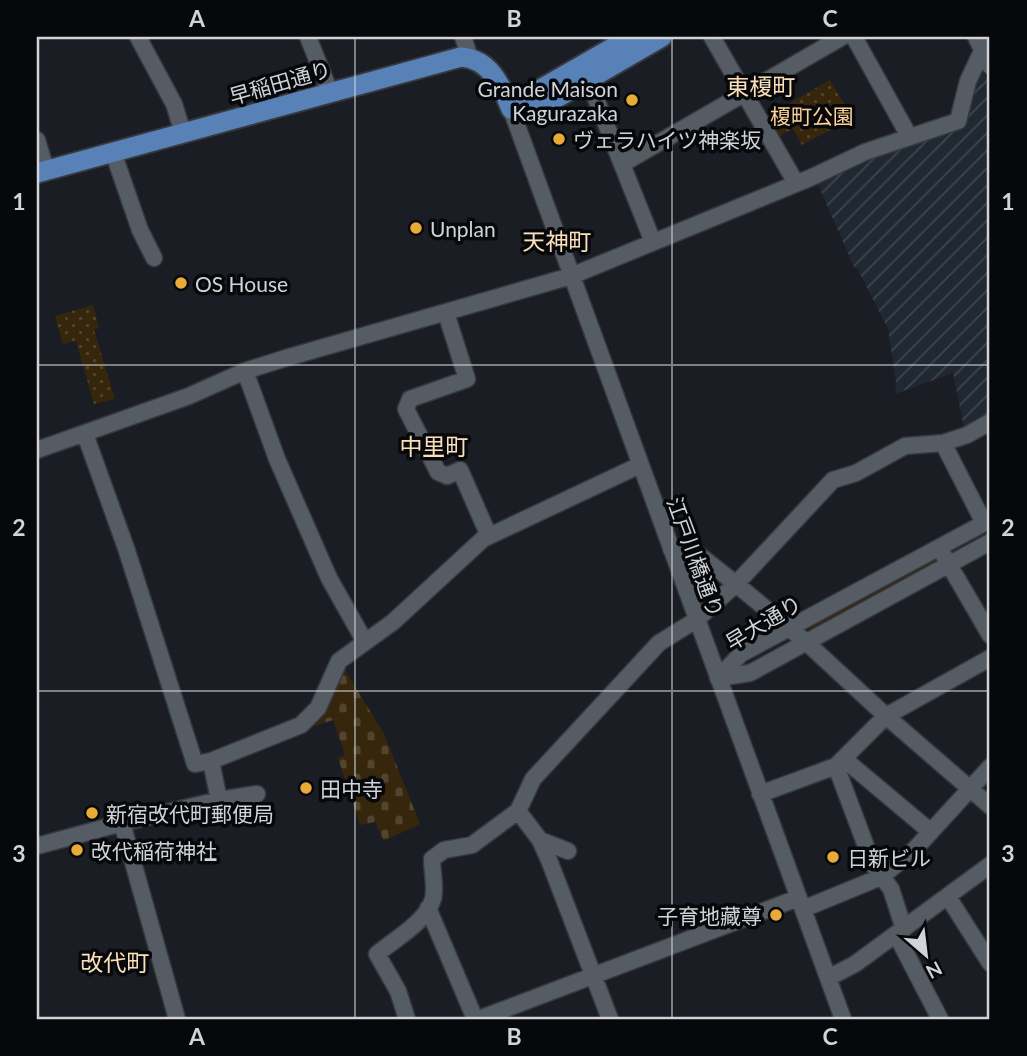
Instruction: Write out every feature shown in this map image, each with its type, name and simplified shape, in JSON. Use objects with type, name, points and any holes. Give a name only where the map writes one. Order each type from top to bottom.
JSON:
[{"type":"main road","points":[[511,109],[631,37]]},
{"type":"main road","points":[[511,109],[543,106],[662,37]]},
{"type":"main road","name":"早稲田通り","points":[[41,171],[449,60],[470,58]]},
{"type":"main road","points":[[470,58],[491,72],[511,109]]},
{"type":"street","points":[[138,37],[174,104],[183,133]]},
{"type":"street","points":[[308,37],[330,92]]},
{"type":"street","points":[[463,37],[470,58]]},
{"type":"street","points":[[712,37],[796,183]]},
{"type":"street","points":[[622,164],[842,37]]},
{"type":"street","points":[[854,37],[909,136]]},
{"type":"street","points":[[37,450],[189,396],[245,371],[571,276],[865,152],[958,121],[979,43]]},
{"type":"street","points":[[979,43],[990,66]]},
{"type":"street","points":[[588,79],[653,242]]},
{"type":"street","name":"江戸川橋通り","points":[[511,109],[843,1019]]},
{"type":"street","points":[[37,140],[41,171]]},
{"type":"street","points":[[113,152],[140,230],[154,258]]},
{"type":"street","points":[[446,313],[467,379],[410,399],[406,409],[438,472],[447,476],[460,470],[489,536]]},
{"type":"street","points":[[245,371],[277,459],[329,578],[365,642]]},
{"type":"street","points":[[407,1019],[398,991],[377,954],[428,908],[434,897],[432,859],[444,850],[472,845],[519,811],[533,779],[659,643],[696,620],[736,584],[833,480],[856,473],[905,446],[943,443],[967,435],[990,422]]},
{"type":"street","points":[[85,434],[126,548],[195,764],[211,761],[301,726],[318,708],[339,661],[393,622],[483,539],[640,465]]},
{"type":"street","points":[[943,443],[987,521]]},
{"type":"street","name":"早大通り","points":[[718,678],[741,654],[987,521]]},
{"type":"street","name":"早大通り","points":[[718,678],[750,673],[990,542]]},
{"type":"street","points":[[671,549],[688,547],[699,553],[806,642],[990,806]]},
{"type":"street","points":[[940,547],[990,635]]},
{"type":"street","points":[[760,794],[840,763],[886,716],[990,658]]},
{"type":"street","points":[[211,761],[219,800]]},
{"type":"street","points":[[840,763],[931,832]]},
{"type":"street","points":[[840,763],[873,866],[891,889],[900,931],[940,1019]]},
{"type":"street","points":[[428,908],[477,1019],[881,877],[915,849],[990,767]]},
{"type":"street","points":[[37,846],[219,800],[257,794]]},
{"type":"street","points":[[519,811],[540,840],[610,1019]]},
{"type":"street","points":[[122,823],[177,1019]]},
{"type":"street","points":[[540,840],[568,851]]},
{"type":"street","points":[[828,978],[848,969],[990,865]]},
{"type":"street","points":[[948,897],[990,963]]},
{"type":"shaded area","points":[[984,73],[990,86],[990,418],[965,432],[953,373],[895,394],[896,382],[888,329],[854,267],[816,180],[884,149],[964,124],[975,77]]},
{"type":"green space","name":"榎町公園","points":[[830,80],[852,118],[802,145],[793,129],[779,136],[767,116]]},
{"type":"green space","points":[[93,305],[99,328],[94,330],[115,399],[94,404],[76,341],[63,344],[55,316]]},
{"type":"green space","points":[[932,558],[935,564],[812,631],[810,629],[812,624]]},
{"type":"green space","points":[[345,670],[384,734],[420,824],[384,841],[375,822],[360,825],[338,758],[345,755],[333,720],[315,726],[312,722],[335,680]]},
{"type":"place","name":"Grande Maison Kagurazaka","points":[[632,100]]},
{"type":"place","name":"ヴェラハイツ神楽坂","points":[[559,139]]},
{"type":"place","name":"Unplan","points":[[416,228]]},
{"type":"place","name":"OS House","points":[[181,283]]},
{"type":"place","name":"田中寺","points":[[306,788]]},
{"type":"place","name":"新宿改代町郵便局","points":[[92,813]]},
{"type":"place","name":"改代稲荷神社","points":[[77,850]]},
{"type":"place","name":"日新ビル","points":[[833,857]]},
{"type":"place","name":"子育地藏尊","points":[[776,915]]},
{"type":"district","name":"東榎町","points":[[761,86]]},
{"type":"district","name":"天神町","points":[[557,241]]},
{"type":"district","name":"中里町","points":[[434,446]]},
{"type":"district","name":"改代町","points":[[115,962]]}]
